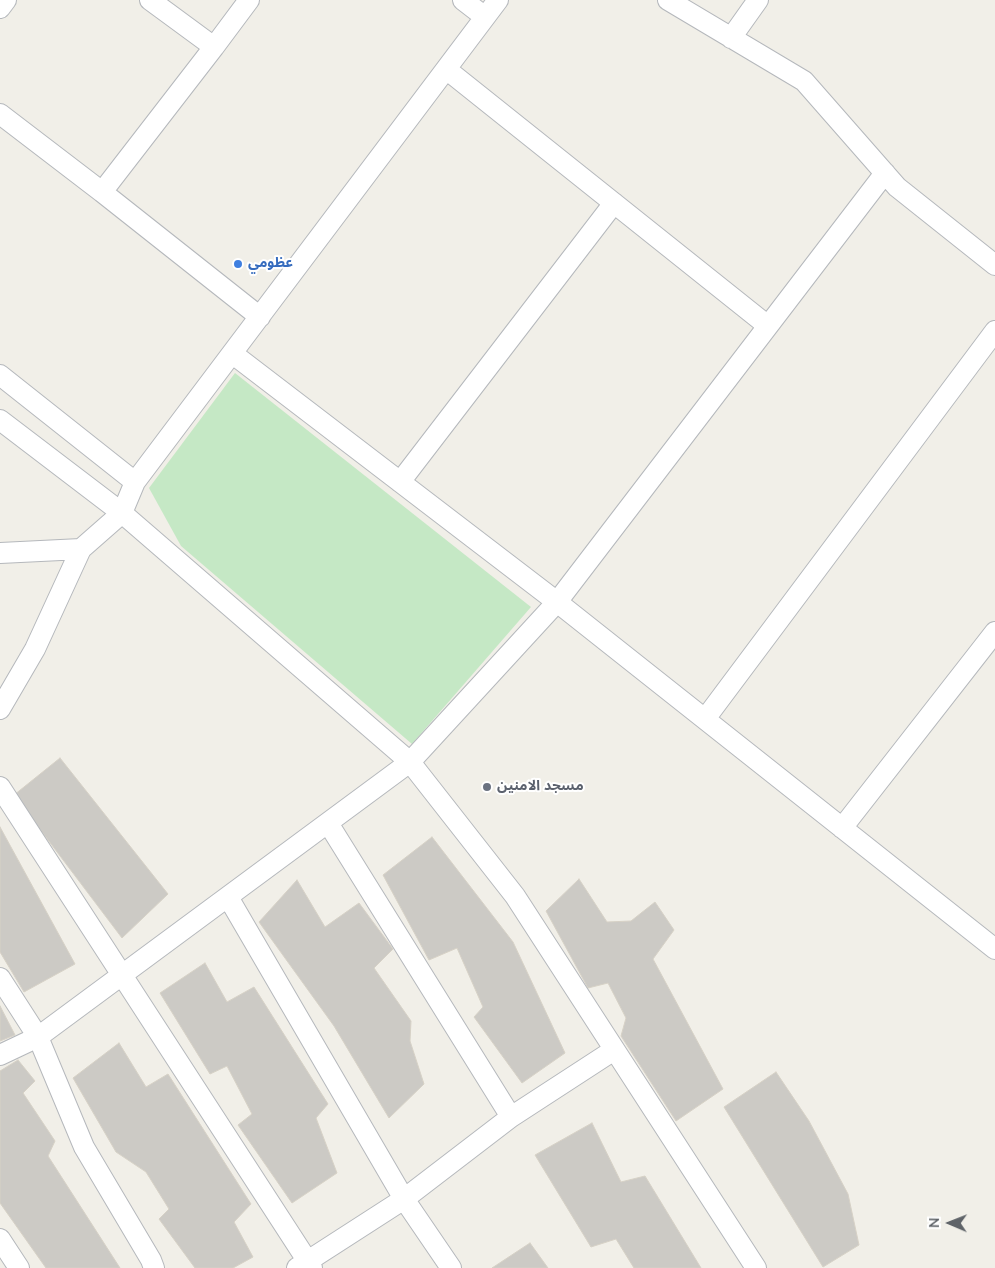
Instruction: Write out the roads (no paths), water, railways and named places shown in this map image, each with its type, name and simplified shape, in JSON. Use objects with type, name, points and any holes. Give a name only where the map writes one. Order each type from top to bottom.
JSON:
[{"type":"street","points":[[0,8],[6,0]]},
{"type":"street","points":[[150,0],[214,48]]},
{"type":"street","points":[[102,192],[250,0]]},
{"type":"street","points":[[463,0],[486,17]]},
{"type":"street","points":[[0,709],[35,649],[81,549],[122,513],[135,482],[498,0]]},
{"type":"street","points":[[668,0],[804,81],[897,187],[995,265]]},
{"type":"street","points":[[731,38],[758,0]]},
{"type":"street","points":[[446,69],[768,326]]},
{"type":"street","points":[[0,114],[260,317]]},
{"type":"street","points":[[0,1055],[38,1037],[410,762],[557,602],[885,173]]},
{"type":"street","points":[[400,482],[614,203]]},
{"type":"street","points":[[705,719],[995,331]]},
{"type":"street","points":[[233,354],[557,602],[995,948]]},
{"type":"street","points":[[0,375],[135,482]]},
{"type":"street","points":[[0,420],[122,513],[410,762],[515,896],[756,1268]]},
{"type":"street","points":[[0,553],[81,549]]},
{"type":"street","points":[[842,828],[995,632]]},
{"type":"street","points":[[0,787],[123,975],[305,1266],[404,1199],[511,1117],[614,1050]]},
{"type":"street","points":[[328,823],[511,1117]]},
{"type":"street","points":[[228,896],[404,1199],[451,1268]]},
{"type":"street","points":[[0,978],[38,1037],[84,1147],[154,1268]]},
{"type":"street","points":[[0,1239],[19,1268]]},
{"type":"place","name":"عظومي","points":[[238,264]]},
{"type":"place","name":"مسجد الامنين","points":[[487,787]]}]
